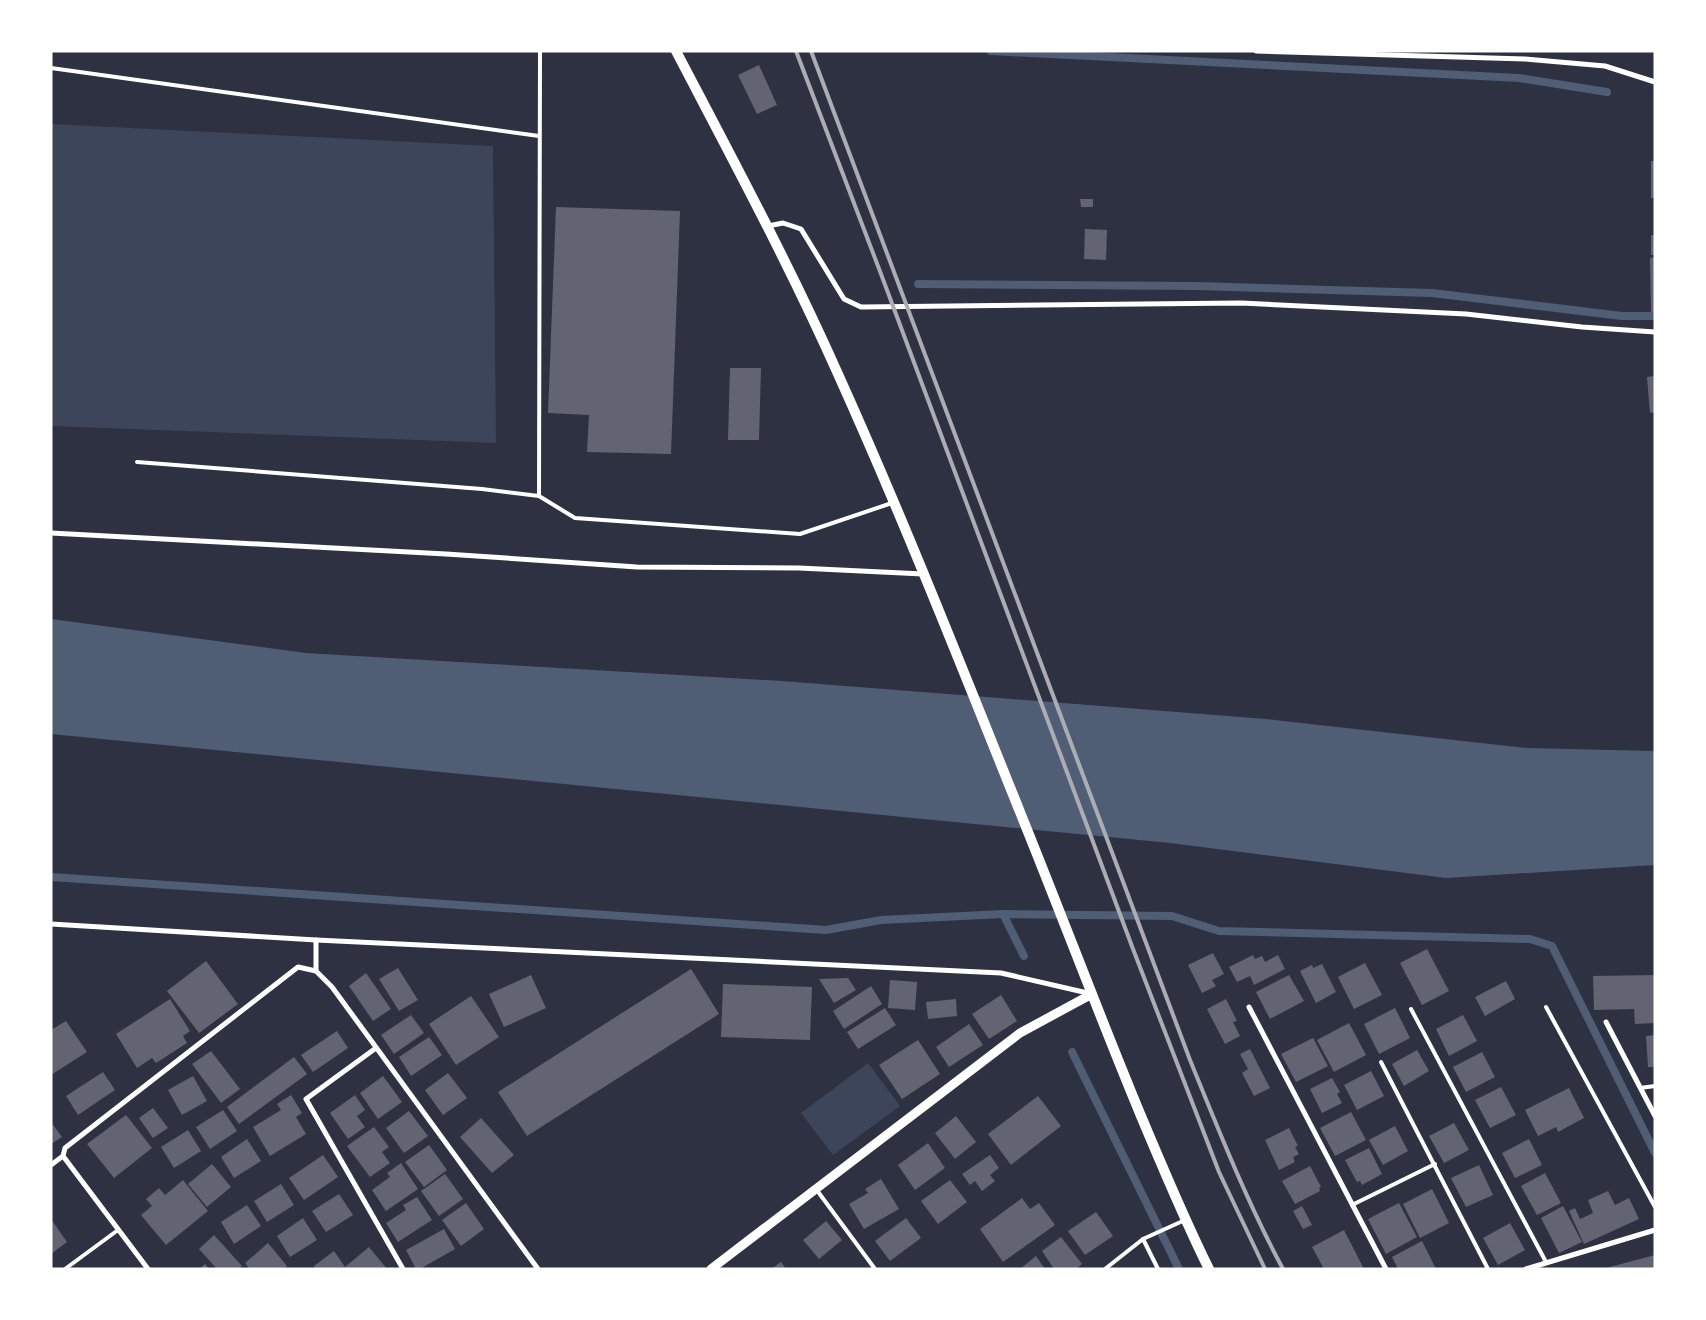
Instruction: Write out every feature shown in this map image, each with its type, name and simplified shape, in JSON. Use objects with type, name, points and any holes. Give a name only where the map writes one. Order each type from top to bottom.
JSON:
[{"type":"main road","points":[[676,51],[768,226],[838,373],[933,597],[1185,1220],[1209,1269]]},
{"type":"street","points":[[1256,51],[1524,59],[1605,66],[1655,82]]},
{"type":"street","points":[[768,226],[783,224],[801,229],[844,298],[862,307],[1242,303],[1466,314],[1582,327],[1655,332]]},
{"type":"street","points":[[51,533],[446,554],[637,567],[799,568],[923,574]]},
{"type":"street","points":[[51,924],[316,940],[1000,973],[1092,994]]},
{"type":"street","points":[[316,940],[316,971]]},
{"type":"street","points":[[51,1165],[63,1156],[66,1148],[298,967],[316,971],[332,987],[538,1269]]},
{"type":"street","points":[[711,1269],[1020,1033],[1092,994]]},
{"type":"street","points":[[1249,1007],[1386,1269]]},
{"type":"street","points":[[1606,1022],[1655,1116]]},
{"type":"street","points":[[376,1048],[306,1100],[403,1269]]},
{"type":"street","points":[[63,1156],[148,1269]]},
{"type":"street","points":[[1526,1269],[1655,1230]]},
{"type":"lane","points":[[539,496],[540,51]]},
{"type":"lane","points":[[51,68],[539,136]]},
{"type":"lane","points":[[137,462],[472,488],[539,496],[575,518],[800,534],[894,503]]},
{"type":"lane","points":[[1546,1006],[1655,1207]]},
{"type":"lane","points":[[1411,1008],[1546,1262]]},
{"type":"lane","points":[[1381,1062],[1488,1269]]},
{"type":"lane","points":[[1640,1088],[1655,1086]]},
{"type":"lane","points":[[1352,1205],[1435,1164]]},
{"type":"lane","points":[[816,1189],[875,1269]]},
{"type":"lane","points":[[1105,1269],[1143,1239],[1185,1220]]},
{"type":"lane","points":[[65,1269],[118,1230]]},
{"type":"lane","points":[[1143,1239],[1158,1269]]},
{"type":"shaded area","points":[[51,124],[493,146],[496,443],[51,426]]},
{"type":"shaded area","points":[[51,619],[306,653],[782,681],[1266,719],[1526,748],[1655,751],[1655,865],[1446,878],[1170,843],[51,734]]},
{"type":"shaded area","points":[[868,1063],[900,1106],[833,1155],[801,1113]]},
{"type":"building","points":[[759,65],[777,105],[757,114],[738,75]]},
{"type":"building","points":[[1651,161],[1655,161],[1655,198],[1651,198]]},
{"type":"building","points":[[1080,199],[1093,199],[1093,207],[1081,207]]},
{"type":"building","points":[[556,207],[680,211],[671,454],[587,452],[589,415],[548,413]]},
{"type":"building","points":[[1085,229],[1107,230],[1106,260],[1084,259]]},
{"type":"building","points":[[1651,235],[1655,235],[1655,255],[1651,255]]},
{"type":"building","points":[[1655,257],[1655,312],[1651,312],[1650,258]]},
{"type":"building","points":[[730,368],[761,368],[759,440],[728,440]]},
{"type":"building","points":[[1655,376],[1655,412],[1650,413],[1647,377]]},
{"type":"building","points":[[1427,949],[1449,991],[1422,1005],[1400,963]]},
{"type":"building","points":[[1213,953],[1224,974],[1212,980],[1216,986],[1202,993],[1188,965]]},
{"type":"building","points":[[1253,955],[1255,959],[1262,956],[1265,962],[1278,955],[1285,969],[1254,985],[1250,976],[1237,982],[1229,967]]},
{"type":"building","points":[[206,961],[238,1004],[199,1033],[167,991]]},
{"type":"building","points":[[1365,963],[1382,995],[1354,1009],[1338,977]]},
{"type":"building","points":[[1322,964],[1336,992],[1316,1003],[1300,971],[1312,965],[1313,968]]},
{"type":"building","points":[[398,968],[418,1000],[399,1011],[379,979]]},
{"type":"building","points":[[691,969],[719,1014],[527,1136],[498,1092]]},
{"type":"building","points":[[366,973],[391,1009],[373,1021],[349,986]]},
{"type":"building","points":[[531,975],[546,1008],[504,1027],[489,994]]},
{"type":"building","points":[[1289,975],[1304,1001],[1270,1019],[1256,992]]},
{"type":"building","points":[[1655,975],[1655,1023],[1635,1024],[1634,1009],[1594,1010],[1593,976]]},
{"type":"building","points":[[848,978],[856,990],[834,1003],[819,979]]},
{"type":"building","points":[[890,980],[917,982],[915,1010],[888,1008]]},
{"type":"building","points":[[1506,981],[1515,999],[1485,1016],[1475,997]]},
{"type":"building","points":[[723,984],[812,987],[810,1040],[721,1037]]},
{"type":"building","points":[[871,986],[882,1004],[844,1029],[833,1011]]},
{"type":"building","points":[[1001,995],[1017,1021],[989,1039],[972,1014]]},
{"type":"building","points":[[471,996],[499,1037],[456,1065],[429,1024]]},
{"type":"building","points":[[170,999],[190,1031],[183,1036],[187,1043],[156,1063],[152,1058],[137,1068],[116,1034]]},
{"type":"building","points":[[956,999],[957,1016],[928,1019],[926,1002]]},
{"type":"building","points":[[1226,999],[1237,1021],[1233,1022],[1240,1036],[1225,1044],[1207,1009]]},
{"type":"building","points":[[885,1008],[896,1025],[858,1049],[847,1032]]},
{"type":"building","points":[[1395,1008],[1410,1038],[1379,1054],[1364,1024]]},
{"type":"building","points":[[411,1015],[424,1033],[394,1054],[381,1035]]},
{"type":"building","points":[[1463,1015],[1477,1041],[1449,1056],[1436,1029]]},
{"type":"building","points":[[66,1021],[87,1052],[51,1075],[51,1030]]},
{"type":"building","points":[[1349,1023],[1366,1055],[1334,1072],[1317,1040]]},
{"type":"building","points":[[969,1024],[983,1045],[949,1067],[936,1047]]},
{"type":"building","points":[[337,1031],[348,1048],[313,1072],[301,1055]]},
{"type":"building","points":[[1655,1035],[1655,1067],[1648,1067],[1646,1036]]},
{"type":"building","points":[[429,1037],[442,1055],[411,1076],[399,1057]]},
{"type":"building","points":[[1313,1038],[1328,1066],[1296,1082],[1281,1054]]},
{"type":"building","points":[[918,1040],[940,1074],[902,1099],[879,1065]]},
{"type":"building","points":[[1250,1049],[1270,1088],[1254,1096],[1242,1073],[1248,1069],[1240,1054]]},
{"type":"building","points":[[1417,1050],[1429,1071],[1404,1086],[1392,1064]]},
{"type":"building","points":[[211,1051],[240,1089],[221,1103],[192,1064]]},
{"type":"building","points":[[1482,1052],[1495,1077],[1466,1092],[1453,1067]]},
{"type":"building","points":[[294,1057],[307,1074],[239,1124],[227,1107]]},
{"type":"building","points":[[1371,1071],[1384,1096],[1357,1110],[1344,1085]]},
{"type":"building","points":[[103,1072],[115,1090],[78,1115],[66,1096]]},
{"type":"building","points":[[448,1073],[467,1098],[443,1115],[425,1090]]},
{"type":"building","points":[[193,1076],[207,1101],[182,1115],[168,1090]]},
{"type":"building","points":[[383,1076],[402,1102],[378,1119],[360,1093]]},
{"type":"building","points":[[1332,1078],[1340,1092],[1337,1094],[1342,1103],[1322,1113],[1310,1089]]},
{"type":"building","points":[[1501,1087],[1516,1115],[1490,1128],[1475,1100]]},
{"type":"building","points":[[1569,1088],[1584,1118],[1558,1132],[1556,1127],[1538,1136],[1525,1110]]},
{"type":"building","points":[[291,1095],[302,1113],[296,1117],[306,1134],[270,1156],[253,1127],[281,1110],[277,1104]]},
{"type":"building","points":[[355,1095],[365,1110],[357,1116],[365,1127],[348,1139],[330,1113]]},
{"type":"building","points":[[1038,1096],[1061,1126],[1011,1165],[988,1134]]},
{"type":"building","points":[[153,1108],[168,1128],[153,1138],[139,1118]]},
{"type":"building","points":[[223,1110],[237,1131],[210,1149],[196,1127]]},
{"type":"building","points":[[409,1111],[428,1136],[404,1153],[386,1128]]},
{"type":"building","points":[[1351,1112],[1366,1140],[1335,1156],[1320,1128]]},
{"type":"building","points":[[126,1115],[152,1148],[114,1178],[87,1144]]},
{"type":"building","points":[[956,1116],[976,1142],[955,1159],[935,1133]]},
{"type":"building","points":[[481,1118],[514,1155],[492,1173],[460,1137]]},
{"type":"building","points":[[51,1122],[62,1137],[51,1144]]},
{"type":"building","points":[[1454,1123],[1469,1150],[1444,1163],[1429,1136]]},
{"type":"building","points":[[1395,1126],[1408,1151],[1383,1165],[1369,1140]]},
{"type":"building","points":[[374,1127],[389,1147],[382,1152],[390,1163],[370,1177],[347,1146]]},
{"type":"building","points":[[1289,1128],[1298,1146],[1295,1147],[1299,1154],[1293,1157],[1295,1162],[1279,1170],[1265,1140]]},
{"type":"building","points":[[188,1130],[201,1151],[174,1168],[161,1147]]},
{"type":"building","points":[[247,1139],[261,1161],[234,1178],[221,1157]]},
{"type":"building","points":[[1529,1139],[1542,1165],[1515,1178],[1502,1153]]},
{"type":"building","points":[[928,1143],[945,1168],[915,1190],[898,1165]]},
{"type":"building","points":[[429,1145],[447,1170],[424,1187],[405,1162]]},
{"type":"building","points":[[1369,1148],[1382,1174],[1362,1185],[1360,1181],[1357,1182],[1345,1160]]},
{"type":"building","points":[[323,1155],[338,1177],[304,1200],[289,1178]]},
{"type":"building","points":[[990,1155],[999,1168],[990,1175],[995,1181],[982,1191],[975,1181],[970,1185],[962,1174]]},
{"type":"building","points":[[401,1163],[418,1189],[386,1211],[372,1190],[390,1177],[387,1173]]},
{"type":"building","points":[[212,1164],[231,1187],[207,1207],[188,1184]]},
{"type":"building","points":[[1479,1165],[1493,1195],[1466,1207],[1451,1178]]},
{"type":"building","points":[[1310,1166],[1321,1187],[1319,1188],[1320,1191],[1295,1204],[1282,1181]]},
{"type":"building","points":[[1545,1173],[1561,1203],[1537,1215],[1521,1186]]},
{"type":"building","points":[[445,1174],[463,1199],[439,1216],[421,1191]]},
{"type":"building","points":[[881,1179],[899,1209],[864,1229],[849,1204],[868,1193],[865,1189]]},
{"type":"building","points":[[183,1180],[208,1211],[166,1245],[141,1215],[152,1206],[146,1199],[159,1188],[165,1195]]},
{"type":"building","points":[[950,1180],[967,1202],[938,1224],[921,1201]]},
{"type":"building","points":[[281,1184],[294,1205],[267,1222],[254,1201]]},
{"type":"building","points":[[1432,1189],[1449,1223],[1420,1238],[1403,1204]]},
{"type":"building","points":[[1608,1191],[1615,1205],[1629,1198],[1639,1219],[1584,1244],[1569,1211],[1575,1208],[1580,1219],[1593,1213],[1588,1200]]},
{"type":"building","points":[[339,1194],[353,1215],[326,1232],[312,1211]]},
{"type":"building","points":[[417,1197],[432,1220],[398,1242],[386,1223],[406,1210],[403,1205]]},
{"type":"building","points":[[1022,1198],[1030,1209],[1039,1203],[1055,1225],[1003,1262],[980,1229]]},
{"type":"building","points":[[466,1203],[484,1229],[461,1246],[442,1220]]},
{"type":"building","points":[[1399,1203],[1417,1237],[1386,1254],[1368,1219]]},
{"type":"building","points":[[247,1205],[261,1226],[234,1244],[221,1222]]},
{"type":"building","points":[[1302,1206],[1312,1225],[1303,1229],[1293,1211]]},
{"type":"building","points":[[1563,1206],[1582,1242],[1559,1253],[1541,1218]]},
{"type":"building","points":[[1096,1212],[1113,1236],[1085,1255],[1068,1231]]},
{"type":"building","points":[[303,1218],[317,1240],[290,1257],[277,1236]]},
{"type":"building","points":[[906,1218],[921,1238],[890,1261],[875,1241]]},
{"type":"building","points":[[51,1219],[67,1242],[51,1254]]},
{"type":"building","points":[[826,1221],[842,1240],[819,1259],[803,1240]]},
{"type":"building","points":[[1510,1223],[1525,1250],[1498,1265],[1483,1238]]},
{"type":"building","points":[[444,1229],[455,1249],[420,1269],[416,1269],[406,1250]]},
{"type":"building","points":[[1344,1230],[1364,1269],[1324,1269],[1312,1247]]},
{"type":"building","points":[[214,1235],[242,1266],[239,1269],[217,1269],[199,1249]]},
{"type":"building","points":[[1061,1237],[1082,1264],[1076,1269],[1054,1269],[1042,1251]]},
{"type":"building","points":[[1422,1241],[1436,1269],[1398,1269],[1392,1257]]},
{"type":"building","points":[[268,1243],[287,1266],[284,1269],[250,1269],[245,1263]]},
{"type":"building","points":[[369,1247],[387,1269],[316,1269],[314,1266],[334,1251],[345,1267]]},
{"type":"building","points":[[1655,1255],[1655,1269],[1606,1269],[1606,1268]]},
{"type":"building","points":[[1036,1256],[1045,1269],[1020,1269]]},
{"type":"building","points":[[781,1262],[786,1269],[771,1269]]},
{"type":"building","points":[[205,1264],[209,1269],[199,1269]]},
{"type":"waterway","points":[[991,51],[1519,78],[1607,92]]},
{"type":"waterway","points":[[918,284],[1197,286],[1432,293],[1622,316],[1655,316]]},
{"type":"waterway","points":[[51,877],[826,930],[881,920],[1003,914],[1172,916],[1219,931],[1530,939],[1552,946],[1655,1153]]},
{"type":"waterway","points":[[1003,914],[1024,956]]},
{"type":"waterway","points":[[1072,1052],[1179,1269]]},
{"type":"railway","points":[[796,51],[1133,949],[1219,1172],[1265,1269]]},
{"type":"railway","points":[[811,51],[1190,1060],[1245,1192],[1283,1269]]}]
